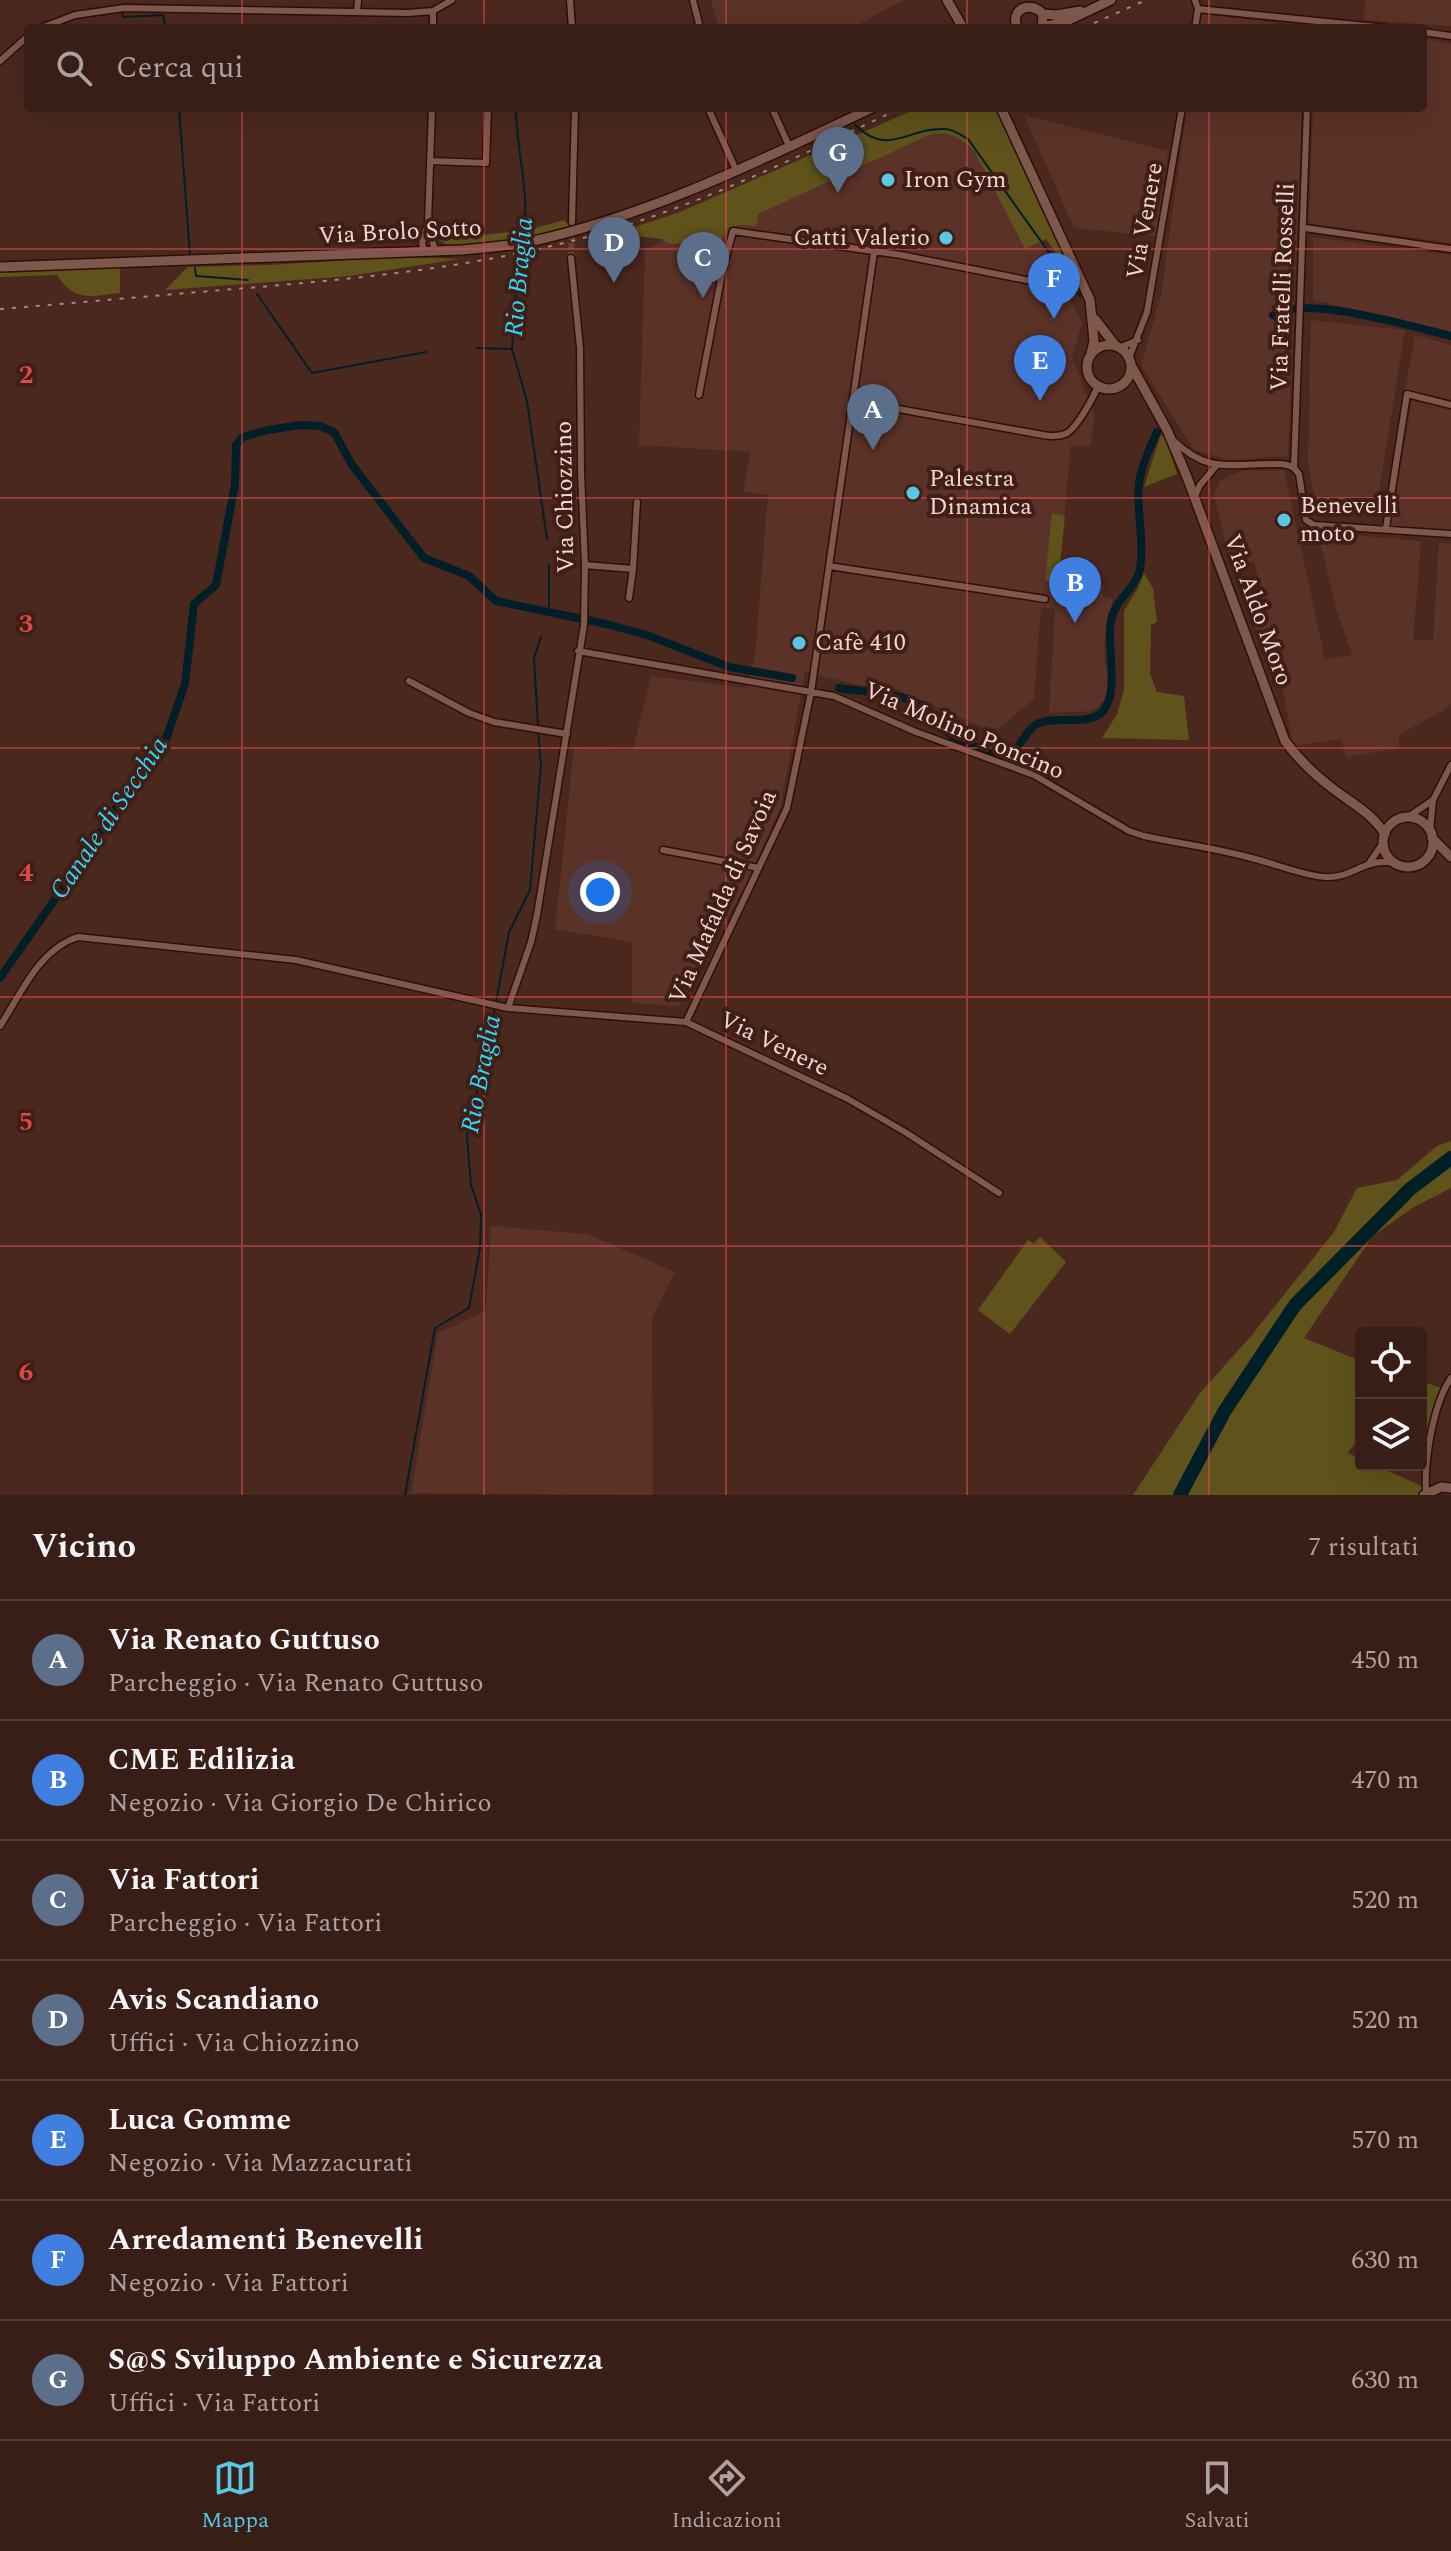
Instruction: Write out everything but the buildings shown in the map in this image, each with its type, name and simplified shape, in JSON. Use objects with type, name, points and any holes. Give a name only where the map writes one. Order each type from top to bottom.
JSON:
[{"type":"main road","points":[[947,0],[961,24]]},
{"type":"main road","points":[[1054,24],[1111,0]]},
{"type":"main road","points":[[1018,5],[1031,3],[1043,14],[1069,14],[1098,6]]},
{"type":"main road","points":[[1042,24],[1043,14]]},
{"type":"main road","name":"Via Brolo Sotto","points":[[0,267],[451,251],[516,244],[623,215],[736,170],[863,112]]},
{"type":"main road","points":[[1003,112],[1083,283],[1093,316],[1094,341],[1088,361],[1088,375],[1098,386],[1112,389],[1125,383],[1129,377],[1130,362],[1106,337],[1093,316]]},
{"type":"main road","points":[[1091,354],[1103,346],[1118,347]]},
{"type":"main road","name":"Via Aldo Moro","points":[[1130,362],[1169,434],[1195,497],[1285,741],[1335,791],[1371,815],[1384,838]]},
{"type":"main road","points":[[1125,383],[1144,390]]},
{"type":"main road","name":"Via Aldo Moro","points":[[1371,815],[1404,818]]},
{"type":"main road","points":[[1404,818],[1421,821],[1451,858],[1425,859],[1414,865],[1396,863],[1387,855],[1384,838],[1389,826],[1404,818]]},
{"type":"main road","points":[[1425,859],[1430,851],[1431,834]]},
{"type":"main road","points":[[1425,1494],[1441,1487],[1451,1488]]},
{"type":"street","points":[[357,12],[358,0]]},
{"type":"street","points":[[51,24],[75,15],[124,8],[433,11],[452,0]]},
{"type":"street","points":[[570,0],[572,24]]},
{"type":"street","points":[[693,0],[699,24]]},
{"type":"street","points":[[1195,0],[1198,9],[1196,24]]},
{"type":"street","points":[[1198,9],[1352,24]]},
{"type":"street","points":[[433,11],[433,24]]},
{"type":"street","points":[[1309,19],[1309,24]]},
{"type":"street","points":[[1427,33],[1451,36]]},
{"type":"street","points":[[0,61],[24,40]]},
{"type":"street","points":[[429,251],[422,243],[428,223],[432,112]]},
{"type":"street","points":[[431,161],[486,163],[488,112]]},
{"type":"street","points":[[572,222],[575,112]]},
{"type":"street","points":[[710,112],[736,170]]},
{"type":"street","points":[[774,112],[789,146]]},
{"type":"street","name":"Via Venere","points":[[1130,362],[1147,312],[1181,112]]},
{"type":"street","name":"Via Fratelli Rosselli","points":[[1307,112],[1294,468],[1299,474],[1306,520],[1314,525],[1386,528]]},
{"type":"street","points":[[428,223],[433,236],[451,251]]},
{"type":"street","points":[[1305,228],[1451,249]]},
{"type":"street","points":[[699,395],[733,231],[874,252],[1051,285]]},
{"type":"street","points":[[407,252],[425,233]]},
{"type":"street","points":[[429,251],[433,236]]},
{"type":"street","name":"Via Mafalda di Savoia","points":[[686,1022],[787,808],[811,692],[874,252]]},
{"type":"street","name":"Via Chiozzino","points":[[504,1007],[531,942],[537,915],[584,625],[580,348],[571,258]]},
{"type":"street","points":[[1118,347],[1138,340]]},
{"type":"street","points":[[854,401],[1062,436],[1070,431],[1094,398],[1098,386]]},
{"type":"street","points":[[1451,405],[1407,394],[1386,528],[1451,534]]},
{"type":"street","points":[[1169,434],[1194,457],[1216,466],[1288,464],[1294,468]]},
{"type":"street","points":[[1195,497],[1200,485],[1216,466]]},
{"type":"street","points":[[629,598],[637,502]]},
{"type":"street","points":[[585,565],[633,569]]},
{"type":"street","points":[[829,566],[1045,599]]},
{"type":"street","name":"Via Molino Poncino","points":[[578,651],[834,696],[916,732],[1034,775],[1129,831],[1144,836],[1325,877],[1338,876],[1380,860],[1396,863]]},
{"type":"street","points":[[409,681],[469,713],[494,722],[567,734]]},
{"type":"street","points":[[1431,834],[1433,800],[1451,765]]},
{"type":"street","points":[[1404,818],[1433,800]]},
{"type":"street","points":[[1370,862],[1384,838]]},
{"type":"street","points":[[663,850],[759,868]]},
{"type":"street","name":"Via Venere","points":[[0,1026],[44,959],[58,945],[78,937],[296,960],[504,1007],[686,1022],[848,1099],[999,1193]]},
{"type":"street","points":[[1425,1494],[1425,1472],[1436,1418],[1451,1378]]},
{"type":"shaded area","points":[[711,0],[904,0],[859,24],[718,24]]},
{"type":"shaded area","points":[[1365,0],[1451,0],[1451,26],[1364,20]]},
{"type":"shaded area","points":[[1201,14],[1281,24],[1200,24]]},
{"type":"shaded area","points":[[1427,39],[1451,44],[1451,243],[1309,223],[1313,112],[1427,112]]},
{"type":"shaded area","points":[[909,112],[998,112],[1076,281],[1046,239],[1025,249],[975,152],[948,135],[929,135],[758,214],[756,226],[733,227],[724,234],[718,257],[697,243],[671,244],[661,239],[623,234],[623,231],[680,212]]},
{"type":"shaded area","points":[[933,112],[945,112],[1007,171],[1082,323],[1072,358],[1095,416],[1090,446],[1071,445],[1058,583],[1046,582],[1060,593],[1068,592],[1069,584],[1104,586],[1103,597],[1113,599],[1104,640],[1110,683],[1105,699],[1093,711],[1049,713],[1055,608],[1041,608],[1034,699],[998,729],[983,727],[889,686],[860,685],[805,672],[780,809],[745,886],[679,1006],[632,1003],[632,942],[555,929],[574,748],[633,750],[651,676],[747,688],[755,655],[768,494],[743,492],[750,452],[639,445],[645,250]]},
{"type":"shaded area","points":[[1186,112],[1302,112],[1288,456],[1229,460],[1194,450],[1141,365],[1161,295]]},
{"type":"shaded area","points":[[1024,115],[1168,151],[1156,236],[1074,228]]},
{"type":"shaded area","points":[[564,220],[569,226],[567,229],[517,241],[449,246],[440,240],[528,230]]},
{"type":"shaded area","points":[[1313,237],[1451,255],[1451,332],[1313,300]]},
{"type":"shaded area","points":[[402,257],[460,259],[349,276],[165,290],[188,267]]},
{"type":"shaded area","points":[[120,268],[120,293],[100,295],[77,294],[57,275],[0,277],[0,272]]},
{"type":"shaded area","points":[[1311,320],[1405,330],[1375,516],[1317,513],[1308,463]]},
{"type":"shaded area","points":[[1415,335],[1451,345],[1451,400],[1405,390]]},
{"type":"shaded area","points":[[1412,401],[1451,410],[1451,530],[1390,526]]},
{"type":"shaded area","points":[[1164,434],[1177,474],[1144,487],[1160,437]]},
{"type":"shaded area","points":[[1284,470],[1325,659],[1352,655],[1335,605],[1318,532],[1421,541],[1413,640],[1433,640],[1439,542],[1451,544],[1451,703],[1443,711],[1399,735],[1399,748],[1346,757],[1341,739],[1293,746],[1279,669],[1268,670],[1251,615],[1267,611],[1254,561],[1231,567],[1214,494],[1220,481],[1240,471]]},
{"type":"shaded area","points":[[1052,513],[1065,516],[1058,583],[1045,581]]},
{"type":"shaded area","points":[[1144,573],[1153,588],[1157,622],[1151,625],[1150,674],[1157,692],[1184,696],[1189,740],[1102,738],[1117,714],[1124,690],[1124,611]]},
{"type":"shaded area","points":[[1451,1141],[1451,1188],[1412,1208],[1372,1237],[1304,1338],[1355,1359],[1355,1443],[1348,1453],[1355,1456],[1355,1471],[1388,1471],[1426,1488],[1422,1495],[1133,1495],[1200,1393],[1251,1336],[1334,1232],[1357,1188],[1397,1180],[1437,1146]]},
{"type":"shaded area","points":[[491,1226],[587,1234],[675,1272],[652,1318],[653,1495],[411,1493],[438,1333],[486,1311]]},
{"type":"shaded area","points":[[1040,1237],[1066,1262],[1010,1334],[978,1310],[1028,1240],[1034,1244]]},
{"type":"shaded area","points":[[1427,1383],[1444,1389],[1427,1439]]},
{"type":"waterway","points":[[122,13],[123,17],[163,15],[165,24]]},
{"type":"waterway","points":[[179,112],[190,255]]},
{"type":"waterway","name":"Rio Braglia","points":[[516,112],[525,205],[523,238]]},
{"type":"waterway","points":[[855,125],[878,139],[899,139],[945,129],[968,139],[1080,296]]},
{"type":"waterway","name":"Rio Braglia","points":[[521,248],[512,349],[527,401],[547,539]]},
{"type":"waterway","points":[[195,268],[196,276],[248,280]]},
{"type":"waterway","points":[[257,294],[312,373],[426,352]]},
{"type":"waterway","name":"Canale di Secchia","points":[[1273,315],[1309,308],[1333,310],[1451,336]]},
{"type":"waterway","points":[[476,348],[511,349]]},
{"type":"waterway","name":"Canale di Secchia","points":[[0,978],[167,736],[185,684],[194,604],[216,585],[235,484],[236,445],[243,437],[301,425],[320,426],[334,432],[352,465],[424,558],[469,576],[496,601],[606,624],[647,635],[729,667],[792,678]]},
{"type":"waterway","name":"Canale di Secchia","points":[[839,688],[892,695],[912,701],[925,708],[954,737],[998,753],[1017,748],[1039,723],[1097,716],[1103,711],[1111,692],[1110,632],[1113,614],[1140,569],[1139,484],[1157,432]]},
{"type":"waterway","name":"Rio Braglia","points":[[549,565],[549,607]]},
{"type":"waterway","name":"Rio Braglia","points":[[538,726],[534,658],[541,637]]},
{"type":"waterway","name":"Rio Braglia","points":[[405,1495],[435,1328],[469,1308],[480,1248],[481,1214],[471,1185],[467,1136],[509,932],[530,890],[541,765],[538,732]]},
{"type":"waterway","points":[[1180,1495],[1224,1412],[1295,1305],[1410,1189],[1451,1158]]},
{"type":"tunnel","points":[[571,258],[572,222]]},
{"type":"railway","points":[[1092,24],[1146,0]]},
{"type":"railway","points":[[0,309],[386,274],[553,246],[634,223],[712,194],[892,112]]},
{"type":"place","name":"Iron Gym","points":[[888,180]]},
{"type":"place","name":"S@S Sviluppo Ambiente e Sicurezza","points":[[838,193]]},
{"type":"place","name":"Catti Valerio","points":[[946,238]]},
{"type":"place","name":"Avis Scandiano","points":[[614,283]]},
{"type":"place","name":"Via Fattori","points":[[703,298]]},
{"type":"place","name":"Arredamenti Benevelli","points":[[1054,319]]},
{"type":"place","name":"Luca Gomme","points":[[1040,401]]},
{"type":"place","name":"Via Renato Guttuso","points":[[873,450]]},
{"type":"place","name":"Palestra Dinamica","points":[[913,493]]},
{"type":"place","name":"Benevelli moto","points":[[1284,520]]},
{"type":"place","name":"CME Edilizia","points":[[1075,623]]},
{"type":"place","name":"Cafè 410","points":[[799,643]]}]
